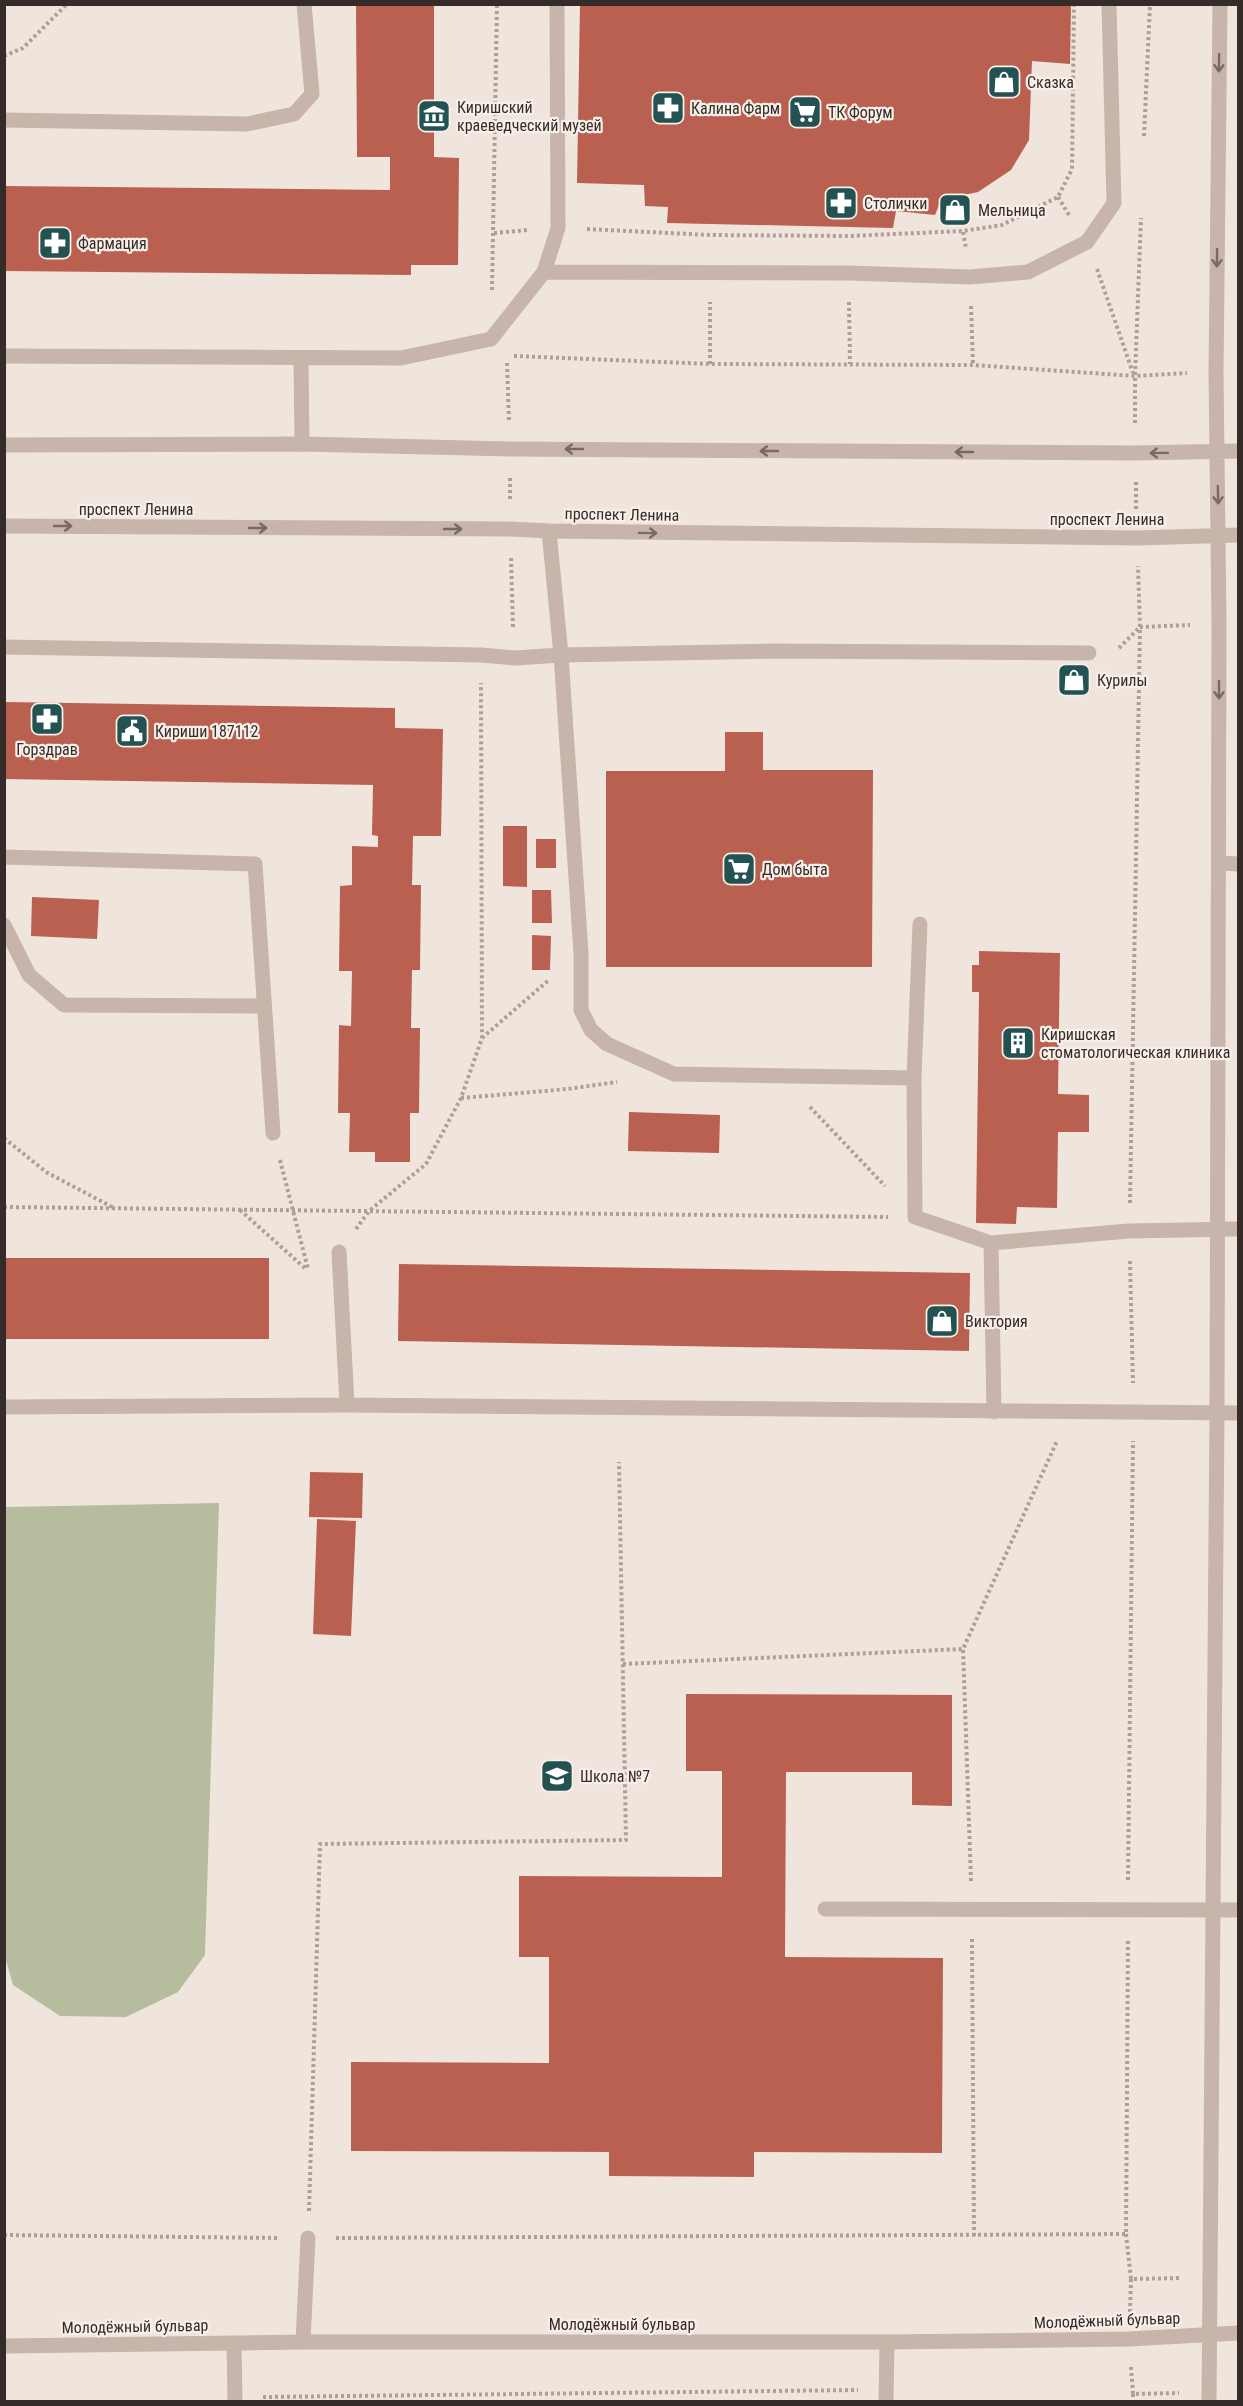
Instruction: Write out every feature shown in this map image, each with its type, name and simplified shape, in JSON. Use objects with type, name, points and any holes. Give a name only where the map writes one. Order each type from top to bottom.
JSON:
[{"type":"street","points":[[4,120],[247,124],[294,114],[312,94],[304,4]]},
{"type":"street","points":[[4,356],[401,358],[490,339],[544,272],[558,228],[557,4]]},
{"type":"street","points":[[544,272],[849,273],[970,276],[1028,272],[1087,242],[1114,203],[1109,4]]},
{"type":"street","points":[[1209,2402],[1218,1230],[1216,372],[1220,4]]},
{"type":"street","points":[[301,358],[302,444]]},
{"type":"street","points":[[4,445],[302,444],[522,449],[1239,452]]},
{"type":"street","name":"проспект Ленина","points":[[4,526],[498,529],[1137,538],[1239,535]]},
{"type":"street","points":[[549,531],[561,655],[581,953],[581,1010],[591,1030],[607,1044],[674,1074],[914,1078]]},
{"type":"street","points":[[4,647],[481,655],[515,658],[772,651],[1089,653]]},
{"type":"street","points":[[4,857],[255,864],[273,1133]]},
{"type":"street","points":[[1218,863],[1239,864]]},
{"type":"street","points":[[920,924],[914,1078],[915,1217],[991,1243],[1129,1231],[1239,1229]]},
{"type":"street","points":[[4,925],[29,975],[64,1005],[264,1006]]},
{"type":"street","points":[[991,1243],[994,1412]]},
{"type":"street","points":[[339,1252],[346,1405]]},
{"type":"street","points":[[4,1407],[346,1405],[1239,1413]]},
{"type":"street","points":[[825,1909],[1239,1910]]},
{"type":"street","points":[[303,2342],[308,2238]]},
{"type":"street","name":"Молодёжный бульвар","points":[[4,2346],[303,2342],[887,2342],[1129,2339],[1239,2333]]},
{"type":"street","points":[[886,2396],[887,2342]]},
{"type":"street","points":[[234,2343],[235,2399]]},
{"type":"path","points":[[4,56],[23,48],[67,4]]},
{"type":"path","points":[[497,4],[490,339],[507,356],[710,364],[973,365],[1135,376]]},
{"type":"path","points":[[494,233],[558,228],[710,235],[849,236],[963,231],[1002,225],[1058,197],[1072,169],[1074,4]]},
{"type":"path","points":[[1144,136],[1150,4]]},
{"type":"path","points":[[1058,197],[1087,242],[1135,376]]},
{"type":"path","points":[[1131,2279],[1126,2234],[1133,1412],[1129,1231],[1140,627],[1135,376],[1142,208]]},
{"type":"path","points":[[1089,653],[1118,649],[1140,627]]},
{"type":"path","points":[[339,1252],[369,1211],[426,1164],[461,1098],[482,1038],[481,655]]},
{"type":"path","points":[[482,1038],[581,953]]},
{"type":"path","points":[[780,1076],[915,1217]]},
{"type":"path","points":[[461,1098],[567,1089],[621,1081]]},
{"type":"path","points":[[240,1210],[309,1271],[273,1133]]},
{"type":"path","points":[[4,1138],[46,1172],[115,1209]]},
{"type":"path","points":[[4,1207],[915,1217]]},
{"type":"path","points":[[974,2236],[972,1909],[963,1649],[1071,1413]]},
{"type":"path","points":[[308,2238],[320,1844],[626,1840],[619,1462]]},
{"type":"path","points":[[623,1664],[963,1649]]},
{"type":"path","points":[[4,2235],[308,2238],[1126,2234]]},
{"type":"path","points":[[1133,2394],[1133,2402]]},
{"type":"path","points":[[235,2399],[886,2396]]},
{"type":"green space","points":[[219,1503],[205,1955],[178,1992],[126,2017],[60,2016],[13,1985],[5,1957],[5,1507]]},
{"type":"building","name":"ТК Форум","points":[[580,4],[1071,5],[1070,64],[1032,61],[1029,140],[1011,170],[978,192],[941,200],[935,215],[896,211],[893,228],[667,223],[668,207],[645,206],[644,185],[577,183]]},
{"type":"building","points":[[356,5],[434,5],[434,157],[459,158],[458,265],[411,265],[411,275],[5,271],[5,186],[390,190],[390,157],[357,157]]},
{"type":"building","name":"Курилы","points":[[1062,669],[1087,670],[1086,691],[1061,690]]},
{"type":"building","points":[[4,702],[395,708],[395,728],[443,729],[441,836],[413,836],[412,885],[421,885],[420,970],[412,970],[411,1028],[420,1028],[419,1113],[410,1113],[410,1162],[375,1162],[375,1152],[349,1152],[350,1113],[338,1113],[339,1025],[351,1026],[352,971],[339,971],[340,886],[352,885],[352,846],[378,847],[378,836],[372,835],[373,785],[4,779]]},
{"type":"building","name":"Дом быта","points":[[725,732],[763,732],[763,770],[873,770],[872,967],[606,967],[606,771],[725,771]]},
{"type":"building","points":[[503,826],[527,826],[527,887],[503,886]]},
{"type":"building","points":[[536,839],[556,839],[556,868],[536,868]]},
{"type":"building","points":[[532,890],[551,890],[552,923],[532,923]]},
{"type":"building","points":[[32,897],[99,900],[97,939],[31,936]]},
{"type":"building","points":[[532,935],[551,936],[550,970],[532,970]]},
{"type":"building","name":"Киришская стоматологическая клиника","points":[[979,951],[1060,953],[1058,1094],[1089,1095],[1089,1132],[1058,1132],[1057,1208],[1017,1207],[1016,1224],[976,1223],[979,992],[972,992],[972,965],[979,965]]},
{"type":"building","points":[[629,1112],[720,1115],[719,1153],[628,1151]]},
{"type":"building","points":[[4,1258],[269,1258],[269,1339],[4,1339]]},
{"type":"building","points":[[399,1264],[970,1273],[969,1351],[398,1341]]},
{"type":"building","points":[[310,1472],[363,1473],[362,1518],[309,1517]]},
{"type":"building","points":[[317,1519],[356,1521],[351,1636],[313,1634]]},
{"type":"building","points":[[686,1694],[952,1695],[952,1806],[912,1805],[912,1772],[786,1772],[785,1957],[943,1958],[942,2153],[754,2152],[754,2177],[609,2176],[609,2152],[351,2151],[351,2062],[549,2063],[549,1957],[519,1957],[519,1876],[722,1877],[722,1771],[686,1771]]},
{"type":"place","name":"Сказка","points":[[1004,82]]},
{"type":"place","name":"Калина Фарм","points":[[668,108]]},
{"type":"place","name":"ТК Форум","points":[[805,112]]},
{"type":"place","name":"Киришский краеведческий музей","points":[[434,116]]},
{"type":"place","name":"Столички","points":[[841,203]]},
{"type":"place","name":"Мельница","points":[[955,210]]},
{"type":"place","name":"Фармация","points":[[55,243]]},
{"type":"place","name":"Курилы","points":[[1074,680]]},
{"type":"place","name":"Горздрав","points":[[47,719]]},
{"type":"place","name":"Кириши 187112","points":[[132,731]]},
{"type":"place","name":"Дом быта","points":[[739,869]]},
{"type":"place","name":"Киришская стоматологическая клиника","points":[[1018,1043]]},
{"type":"place","name":"Виктория","points":[[942,1321]]},
{"type":"place","name":"Школа №7","points":[[557,1776]]}]
